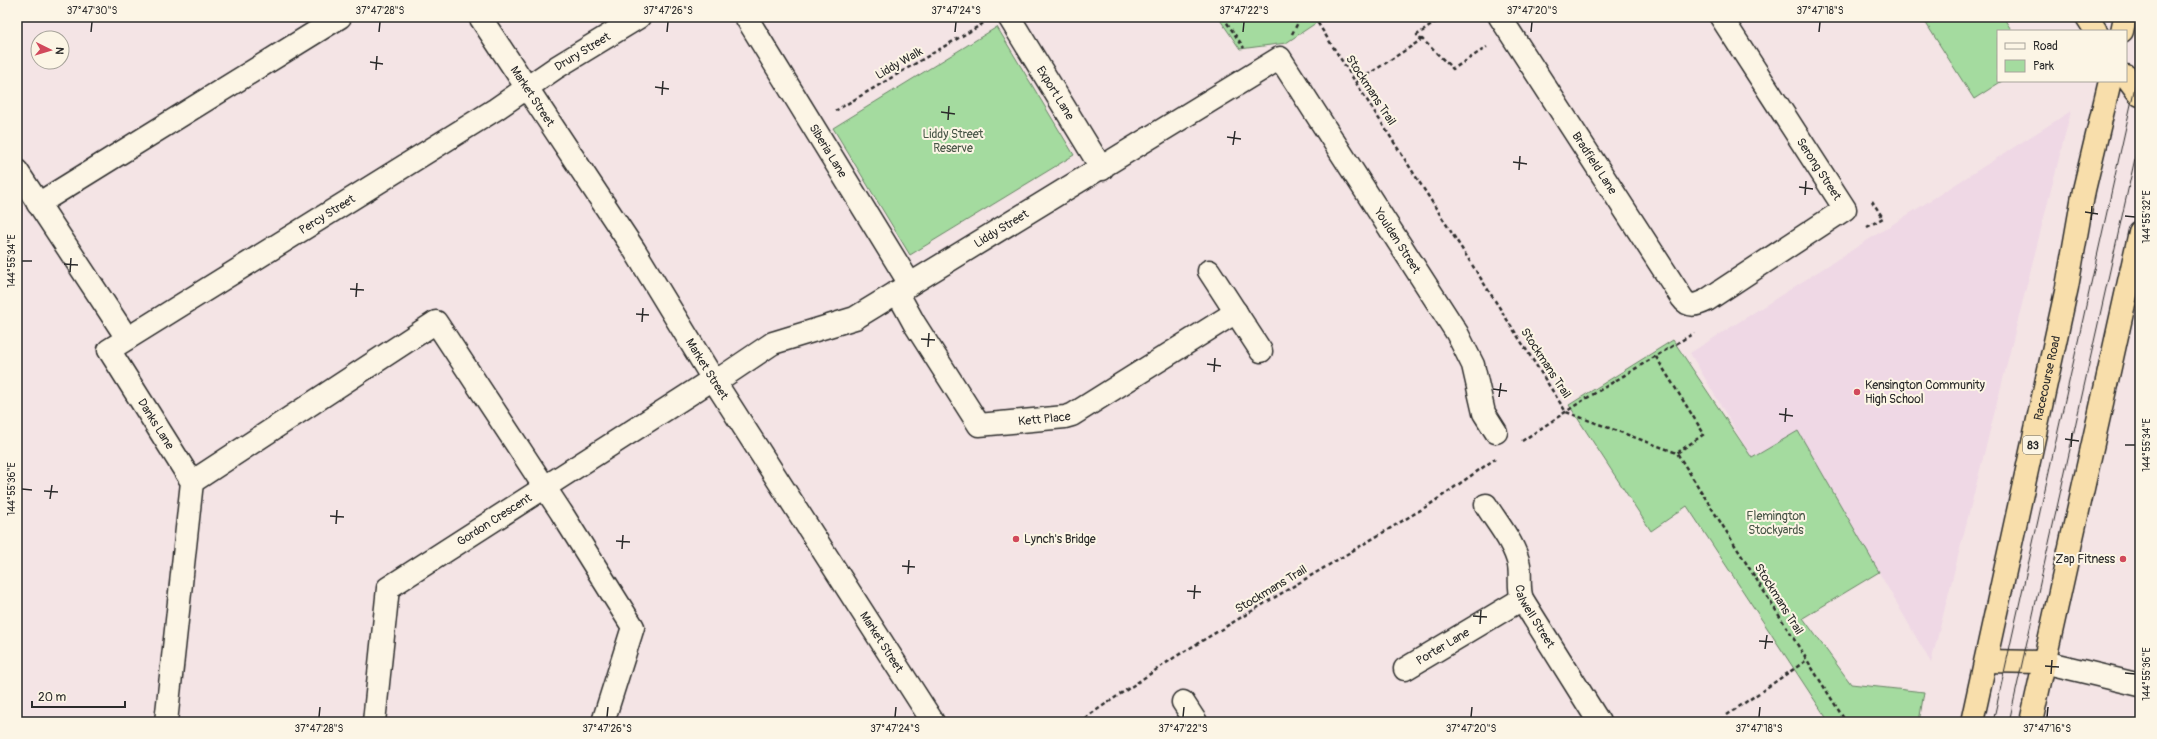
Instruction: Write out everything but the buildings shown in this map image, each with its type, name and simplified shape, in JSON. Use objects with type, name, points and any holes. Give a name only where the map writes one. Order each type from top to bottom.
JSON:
[{"type":"highway","points":[[2088,17],[2095,30]]},
{"type":"highway","points":[[2122,30],[2125,17]]},
{"type":"highway","points":[[2137,17],[2140,21]]},
{"type":"highway","points":[[2127,77],[2140,95]]},
{"type":"highway","name":"Racecourse Road","points":[[1972,722],[2065,294],[2084,190],[2110,82]]},
{"type":"highway","points":[[2031,722],[2140,232]]},
{"type":"highway","points":[[1986,661],[2044,662]]},
{"type":"street","points":[[38,204],[340,17]]},
{"type":"street","name":"Market Street","points":[[480,17],[635,251],[714,381],[933,722]]},
{"type":"street","name":"Drury Street","points":[[526,88],[639,17]]},
{"type":"street","name":"Siberia Lane","points":[[746,17],[812,124],[904,288]]},
{"type":"street","name":"Export Lane","points":[[1009,17],[1102,169]]},
{"type":"street","name":"Serong Street","points":[[1692,305],[1707,300],[1845,209],[1721,17]]},
{"type":"street","name":"Bradfield Lane","points":[[1505,25],[1682,298],[1687,304],[1692,305]]},
{"type":"street","name":"Liddy Street","points":[[714,381],[773,343],[847,321],[1102,169],[1280,58]]},
{"type":"street","name":"Youlden Street","points":[[1280,58],[1457,333],[1473,365],[1484,413],[1496,432]]},
{"type":"street","name":"Percy Street","points":[[127,338],[496,109],[526,88]]},
{"type":"street","points":[[17,171],[127,338]]},
{"type":"street","points":[[1209,271],[1261,351]]},
{"type":"street","name":"Kett Place","points":[[904,288],[979,425],[1065,417],[1072,415],[1236,312]]},
{"type":"street","points":[[166,722],[192,482],[436,322],[633,627],[605,721]]},
{"type":"street","name":"Danks Lane","points":[[127,338],[109,350],[192,482]]},
{"type":"street","name":"Gordon Crescent","points":[[374,722],[388,588],[544,487],[714,381]]},
{"type":"street","name":"Calwell Street","points":[[1486,505],[1516,555],[1519,565],[1519,592],[1522,599],[1599,722]]},
{"type":"street","name":"Porter Lane","points":[[1405,669],[1522,599]]},
{"type":"street","points":[[2044,662],[2140,685]]},
{"type":"street","points":[[1183,702],[1196,722]]},
{"type":"path","points":[[1223,17],[1259,71]]},
{"type":"path","name":"Stockmans Trail","points":[[1314,17],[1566,412],[1677,453],[1846,722]]},
{"type":"path","points":[[1443,17],[1418,35],[1421,40],[1422,39],[1453,69],[1505,25]]},
{"type":"path","name":"Liddy Walk","points":[[812,124],[985,23]]},
{"type":"path","points":[[1355,83],[1421,40]]},
{"type":"path","points":[[1566,412],[1698,330]]},
{"type":"path","points":[[1656,357],[1704,434],[1677,453]]},
{"type":"path","name":"Stockmans Trail","points":[[1079,722],[1175,657],[1429,505],[1474,473]]},
{"type":"path","points":[[1727,715],[1807,660]]},
{"type":"shaded area","name":"Kensington Community High School","points":[[2071,111],[1931,663],[1798,431],[1752,458],[1690,353]]},
{"type":"green space","points":[[1218,17],[1325,17],[1286,43],[1240,49]]},
{"type":"green space","points":[[1922,17],[2003,17],[2011,30],[1997,30],[1997,82],[2000,82],[1974,99]]},
{"type":"green space","name":"Liddy Street Reserve","points":[[997,27],[1074,155],[910,255],[833,128]]},
{"type":"green space","name":"Flemington Stockyards","points":[[1673,340],[1752,458],[1798,431],[1879,572],[1803,618],[1851,684],[1924,692],[1919,722],[1829,722],[1687,506],[1651,531],[1569,405]]},
{"type":"tram line","points":[[1993,722],[2140,64]]},
{"type":"tram line","points":[[2009,722],[2140,136]]},
{"type":"place","name":"Kensington Community High School","points":[[1857,392]]},
{"type":"place","name":"Lynch's Bridge","points":[[1016,539]]},
{"type":"place","name":"Zap Fitness","points":[[2123,559]]}]
